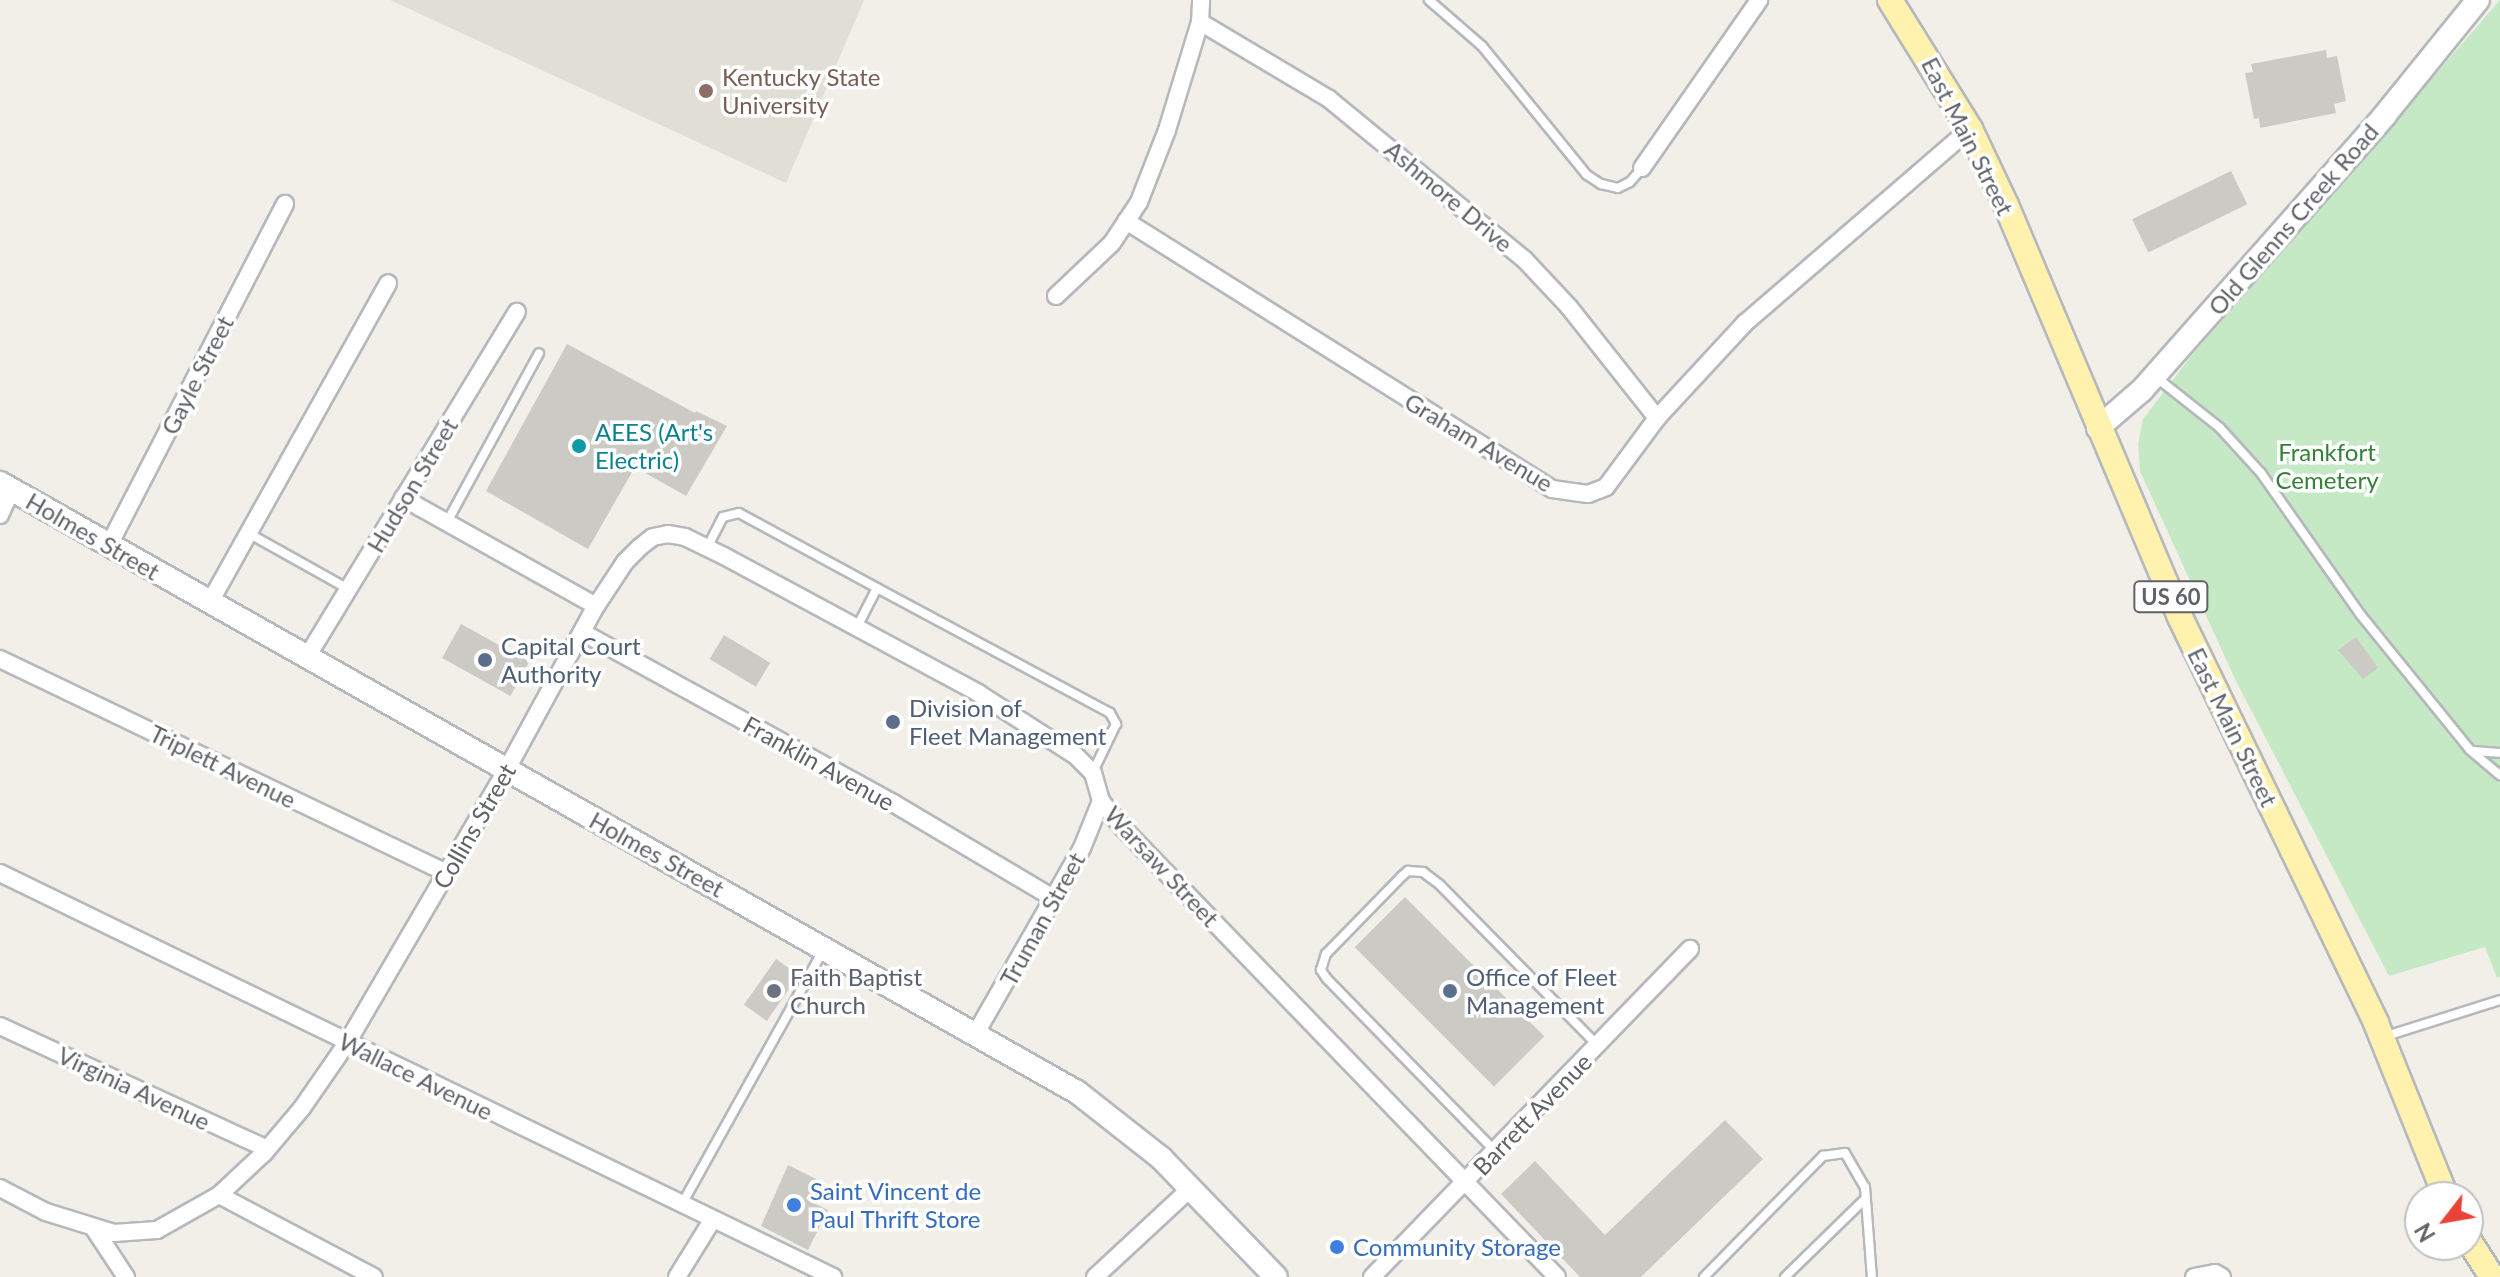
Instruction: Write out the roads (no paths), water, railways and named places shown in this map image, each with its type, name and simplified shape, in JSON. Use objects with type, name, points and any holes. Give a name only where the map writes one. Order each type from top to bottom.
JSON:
[{"type":"main road","name":"East Main Street","points":[[1890,0],[1970,129],[2180,617],[2381,1037],[2440,1181]]},
{"type":"main road","name":"Old Glenns Creek Road","points":[[2098,428],[2154,376],[2384,116],[2478,0]]},
{"type":"main road","name":"Holmes Street","points":[[6,486],[976,1033],[1107,1112],[1191,1188],[1276,1277]]},
{"type":"street","points":[[1056,296],[1112,243],[1139,202],[1167,130],[1200,22],[1201,0]]},
{"type":"street","points":[[1642,168],[1759,0]]},
{"type":"street","name":"Ashmore Drive","points":[[1200,22],[1329,99],[1524,259],[1569,307],[1657,418]]},
{"type":"street","name":"Graham Avenue","points":[[1126,221],[1552,489],[1588,494],[1606,487],[1657,418],[1745,323],[1970,129]]},
{"type":"street","name":"Gayle Street","points":[[109,545],[285,204]]},
{"type":"street","points":[[210,602],[388,283]]},
{"type":"street","name":"Hudson Street","points":[[307,657],[517,312]]},
{"type":"street","points":[[0,515],[6,486]]},
{"type":"street","points":[[403,498],[596,606],[625,562],[653,537],[685,537],[857,628],[1047,735],[1093,773]]},
{"type":"street","name":"Collins Street","points":[[0,1188],[46,1212],[114,1233],[157,1230],[219,1195],[267,1149],[302,1108],[347,1043],[507,769],[596,606]]},
{"type":"street","name":"Franklin Avenue","points":[[582,632],[893,803],[1053,898]]},
{"type":"street","name":"Triplett Avenue","points":[[0,659],[446,873]]},
{"type":"street","name":"Warsaw Street","points":[[1093,773],[1101,801],[1171,880],[1557,1277]]},
{"type":"street","name":"Truman Street","points":[[976,1033],[1082,848],[1101,801]]},
{"type":"street","name":"Wallace Avenue","points":[[0,873],[826,1275]]},
{"type":"street","name":"Barrett Avenue","points":[[1372,1277],[1690,949]]},
{"type":"street","name":"Virginia Avenue","points":[[0,1026],[267,1149]]},
{"type":"street","points":[[1095,1277],[1191,1188]]},
{"type":"street","points":[[219,1195],[374,1277]]},
{"type":"street","points":[[677,1277],[713,1219]]},
{"type":"street","points":[[93,1227],[126,1277]]},
{"type":"street","points":[[2194,1277],[2219,1275]]},
{"type":"lane","points":[[1429,0],[1482,46],[1587,175],[1601,184],[1618,188],[1630,182],[1642,168]]},
{"type":"lane","points":[[447,522],[539,353]]},
{"type":"lane","points":[[2154,376],[2220,428],[2261,473],[2360,614],[2470,750],[2500,775]]},
{"type":"lane","points":[[707,548],[723,517],[739,513],[1110,713],[1116,724],[1093,773]]},
{"type":"lane","points":[[248,533],[348,589]]},
{"type":"lane","points":[[857,628],[877,588]]},
{"type":"lane","points":[[2470,750],[2500,753]]},
{"type":"lane","points":[[1495,1152],[1327,979],[1321,970],[1326,954],[1402,876],[1408,871],[1423,872],[1440,885],[1597,1046]]},
{"type":"lane","points":[[682,1204],[824,948]]},
{"type":"lane","points":[[2381,1037],[2500,1000]]},
{"type":"lane","points":[[1704,1277],[1823,1156],[1845,1153],[1865,1187],[1872,1272],[1862,1277]]},
{"type":"lane","points":[[1785,1277],[1866,1198]]},
{"type":"place","name":"Kentucky State University","points":[[706,91]]},
{"type":"place","name":"AEES (Art's Electric)","points":[[579,446]]},
{"type":"place","name":"Capital Court Authority","points":[[485,660]]},
{"type":"place","name":"Division of Fleet Management","points":[[893,722]]},
{"type":"place","name":"Faith Baptist Church","points":[[774,991]]},
{"type":"place","name":"Office of Fleet Management","points":[[1450,991]]},
{"type":"place","name":"Saint Vincent de Paul Thrift Store","points":[[794,1205]]},
{"type":"place","name":"Community Storage","points":[[1337,1247]]},
{"type":"park label","name":"Frankfort Cemetery","points":[[2327,466]]}]
